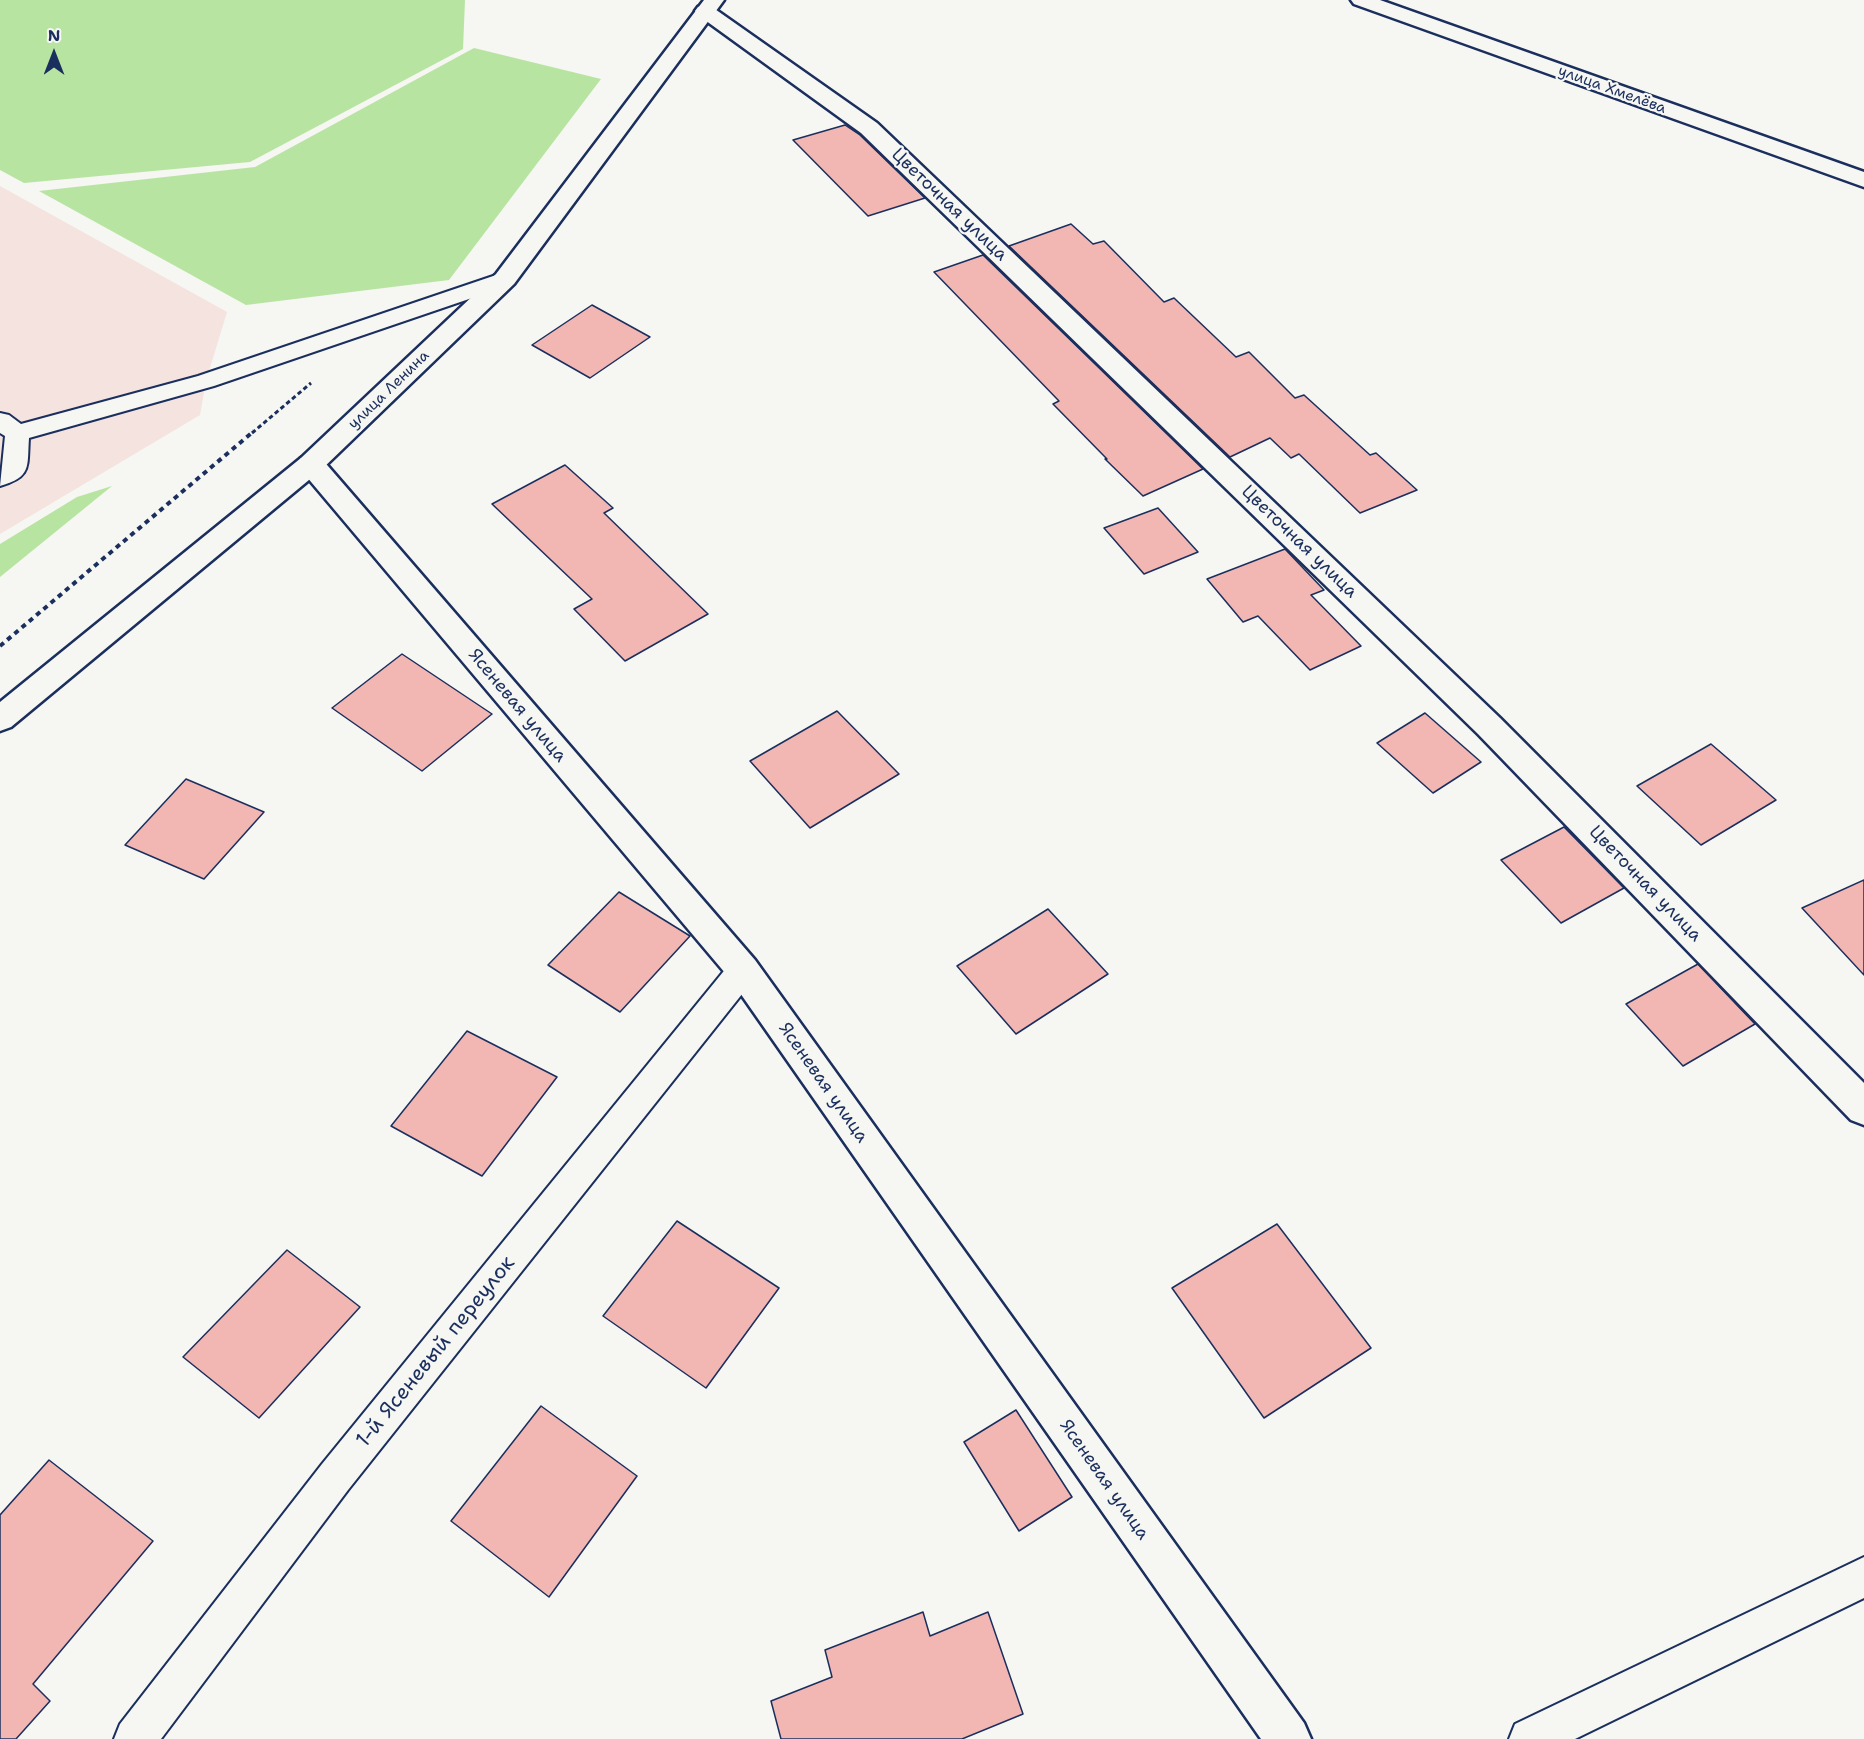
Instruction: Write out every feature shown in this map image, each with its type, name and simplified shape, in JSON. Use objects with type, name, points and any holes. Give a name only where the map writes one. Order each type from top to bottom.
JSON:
[{"type":"street","name":"улица Хмелёва","points":[[1361,0],[1864,180]]},
{"type":"street","name":"улица Ленина","points":[[0,719],[311,464],[505,279],[710,5]]},
{"type":"street","name":"Цветочная улица","points":[[710,5],[869,128],[1489,726],[1864,1108]]},
{"type":"street","name":"Ясеневая улица","points":[[311,464],[743,970],[1288,1739]]},
{"type":"lane","points":[[0,478],[14,471],[8,427],[206,381],[505,279]]},
{"type":"lane","name":"1-й Ясеневый переулок","points":[[135,1739],[335,1477],[743,970]]},
{"type":"lane","points":[[1530,1739],[1864,1577]]},
{"type":"path","points":[[0,646],[315,380]]},
{"type":"shaded area","points":[[0,186],[227,312],[206,381],[200,415],[0,534]]},
{"type":"green space","points":[[0,0],[465,0],[463,49],[250,162],[24,183],[0,170]]},
{"type":"green space","points":[[474,48],[601,79],[449,280],[246,305],[39,191],[255,167]]},
{"type":"green space","points":[[112,486],[0,577],[0,544],[77,497]]},
{"type":"building","points":[[845,125],[860,135],[925,198],[868,216],[793,140]]},
{"type":"building","points":[[1071,224],[1093,244],[1104,241],[1164,302],[1174,298],[1236,357],[1249,352],[1295,398],[1304,395],[1370,455],[1376,453],[1417,490],[1360,513],[1299,454],[1291,458],[1270,438],[1230,457],[1009,246]]},
{"type":"building","points":[[983,255],[1203,469],[1143,496],[1053,404],[1059,401],[934,272]]},
{"type":"building","points":[[592,305],[650,337],[590,378],[532,345]]},
{"type":"building","points":[[565,465],[613,508],[604,513],[708,614],[625,661],[574,609],[592,599],[492,504]]},
{"type":"building","points":[[1158,508],[1198,552],[1144,574],[1104,528]]},
{"type":"building","points":[[1285,549],[1324,590],[1311,595],[1361,646],[1310,670],[1258,616],[1243,622],[1207,579]]},
{"type":"building","points":[[402,654],[492,714],[422,771],[332,708]]},
{"type":"building","points":[[837,711],[899,774],[810,828],[750,761]]},
{"type":"building","points":[[1425,713],[1481,762],[1433,793],[1377,743]]},
{"type":"building","points":[[1711,744],[1776,800],[1701,845],[1637,786]]},
{"type":"building","points":[[186,779],[264,812],[204,879],[125,845]]},
{"type":"building","points":[[1564,827],[1624,888],[1561,923],[1501,860]]},
{"type":"building","points":[[1864,880],[1864,975],[1802,908]]},
{"type":"building","points":[[619,892],[690,936],[620,1012],[548,965]]},
{"type":"building","points":[[1048,909],[1108,974],[1016,1034],[957,966]]},
{"type":"building","points":[[1698,964],[1755,1024],[1683,1066],[1626,1004]]},
{"type":"building","points":[[467,1031],[557,1077],[482,1176],[391,1126]]},
{"type":"building","points":[[677,1221],[779,1288],[706,1388],[603,1316]]},
{"type":"building","points":[[1277,1224],[1371,1348],[1264,1418],[1172,1288]]},
{"type":"building","points":[[287,1250],[360,1307],[259,1418],[183,1357]]},
{"type":"building","points":[[541,1406],[637,1476],[549,1597],[451,1521]]},
{"type":"building","points":[[1016,1410],[1072,1497],[1019,1531],[964,1442]]},
{"type":"building","points":[[49,1460],[153,1541],[33,1684],[50,1701],[16,1739],[0,1739],[0,1515]]},
{"type":"building","points":[[923,1612],[930,1636],[988,1612],[1023,1714],[962,1739],[781,1739],[771,1701],[832,1677],[825,1650]]}]
